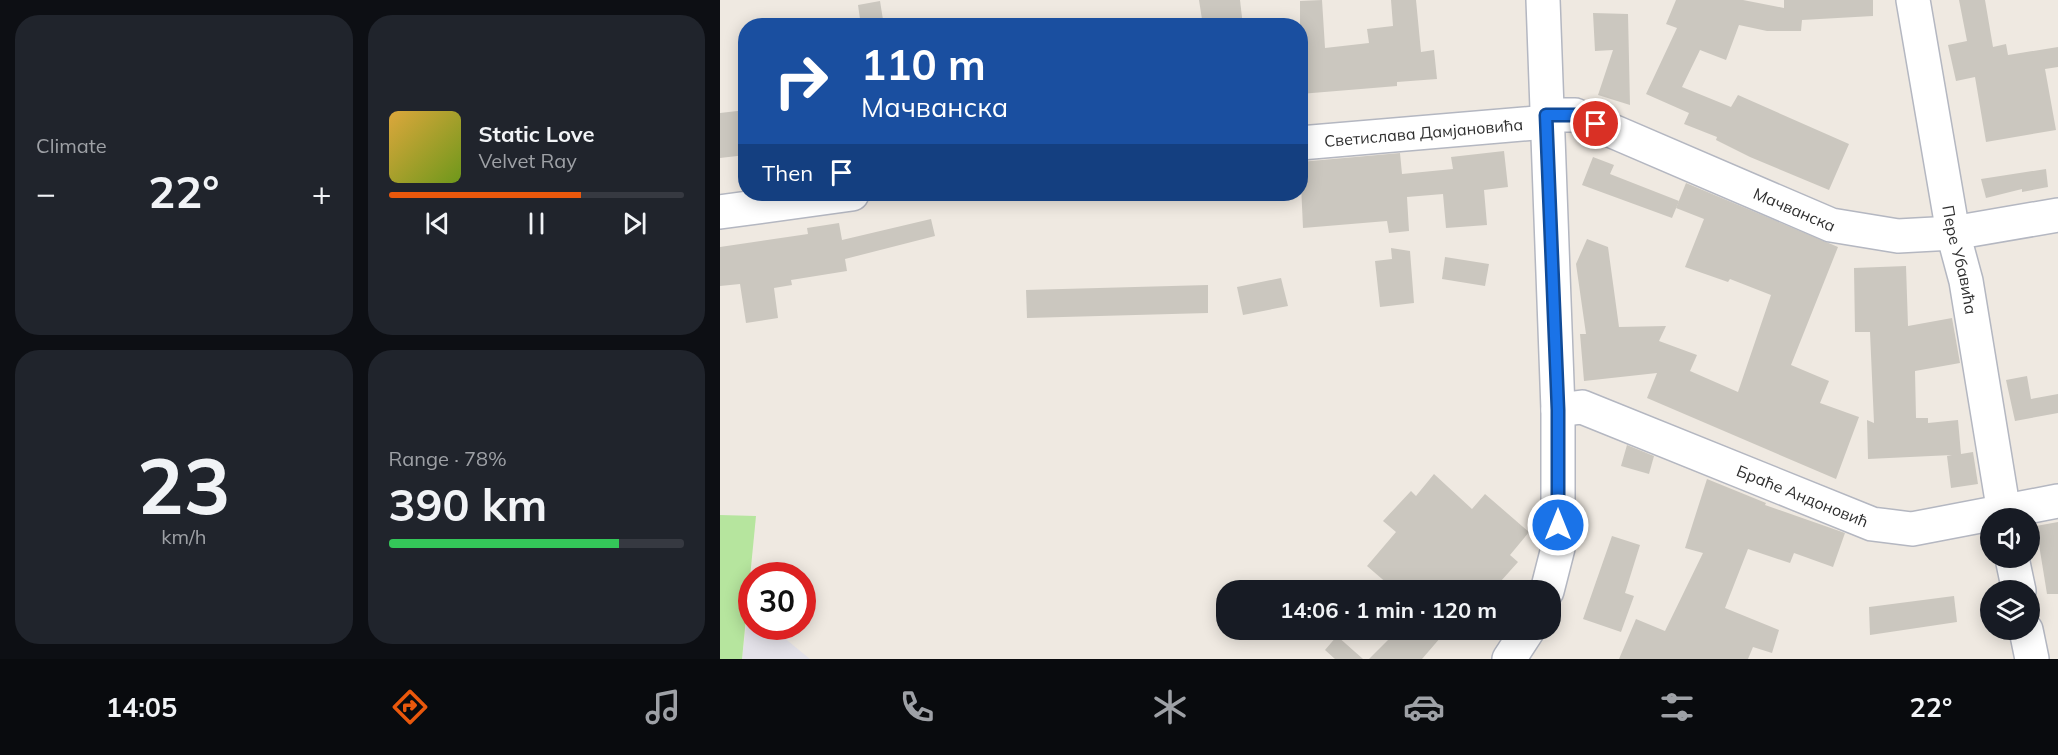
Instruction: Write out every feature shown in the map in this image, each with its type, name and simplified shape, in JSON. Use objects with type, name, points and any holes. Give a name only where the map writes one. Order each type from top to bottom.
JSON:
[{"type":"street","points":[[1543,0],[1558,410],[1557,548],[1549,580]]},
{"type":"street","name":"Пере Убавића","points":[[1913,0],[1953,233],[1966,282],[2003,508]]},
{"type":"street","name":"Мачванска","points":[[1547,119],[1575,115],[1831,225],[1898,236],[1953,233],[2058,215]]},
{"type":"street","name":"Светислава Дамјановића","points":[[1308,142],[1547,119]]},
{"type":"street","points":[[720,212],[801,201]]},
{"type":"street","name":"Браће Андоновић","points":[[1558,410],[1582,406],[1872,524],[1912,529],[1980,519]]},
{"type":"street","name":"Браће Андоновић","points":[[2031,508],[2058,501]]},
{"type":"street","points":[[2028,640],[2031,659]]},
{"type":"shaded area","points":[[744,640],[787,640],[810,659],[742,659]]},
{"type":"green space","points":[[720,515],[756,516],[751,562],[738,562],[738,640],[744,640],[742,659],[720,659]]},
{"type":"building","points":[[1199,0],[1240,0],[1242,18],[1202,18]]},
{"type":"building","points":[[1322,0],[1325,48],[1369,43],[1367,29],[1393,26],[1391,0],[1416,0],[1421,52],[1434,50],[1437,79],[1397,82],[1397,86],[1308,93],[1308,18],[1300,18],[1300,1]]},
{"type":"building","points":[[1676,0],[1743,0],[1784,8],[1784,0],[1873,0],[1873,16],[1802,20],[1801,31],[1767,31],[1739,25],[1726,60],[1700,50],[1682,87],[1731,107],[1738,95],[1849,144],[1829,190],[1750,157],[1716,140],[1717,137],[1684,124],[1689,113],[1646,94],[1677,28],[1666,24]]},
{"type":"building","points":[[1959,0],[1985,0],[1993,47],[2006,44],[2008,55],[2058,47],[2058,67],[2045,69],[2056,130],[1986,142],[1975,77],[1956,81],[1948,45],[1967,41]]},
{"type":"building","points":[[880,1],[883,18],[860,18],[858,5]]},
{"type":"building","points":[[1593,13],[1628,14],[1630,105],[1598,95],[1613,50],[1595,51]]},
{"type":"building","points":[[738,111],[738,156],[720,158],[720,113]]},
{"type":"building","points":[[1504,151],[1508,187],[1484,190],[1487,225],[1446,228],[1443,194],[1407,197],[1409,231],[1389,233],[1387,221],[1303,228],[1302,201],[1308,201],[1308,161],[1400,153],[1402,174],[1453,169],[1451,157]]},
{"type":"building","points":[[1593,157],[1614,165],[1610,174],[1679,201],[1672,218],[1582,185]]},
{"type":"building","points":[[2046,169],[2048,187],[2022,192],[2022,189],[1986,198],[1981,179]]},
{"type":"building","points":[[1686,183],[1838,247],[1791,365],[1829,381],[1820,403],[1859,417],[1836,479],[1647,398],[1657,373],[1584,381],[1580,334],[1586,334],[1576,264],[1587,239],[1608,247],[1619,327],[1666,326],[1659,341],[1697,355],[1690,371],[1738,392],[1771,295],[1730,279],[1728,282],[1685,267],[1704,219],[1676,208]]},
{"type":"building","points":[[931,219],[935,236],[845,259],[847,271],[791,280],[792,285],[774,288],[778,318],[746,323],[740,284],[720,286],[720,247],[808,234],[807,228],[839,223],[842,240]]},
{"type":"building","points":[[1391,248],[1410,251],[1414,303],[1380,307],[1375,261],[1392,259]]},
{"type":"building","points":[[1445,257],[1489,264],[1485,286],[1442,279]]},
{"type":"building","points":[[1906,266],[1908,326],[1952,318],[1960,363],[1915,371],[1916,418],[1928,418],[1928,423],[1958,420],[1961,454],[1973,452],[1978,484],[1951,488],[1947,456],[1952,455],[1868,459],[1867,420],[1874,423],[1870,332],[1855,332],[1854,268]]},
{"type":"building","points":[[1281,278],[1288,306],[1243,315],[1237,287]]},
{"type":"building","points":[[1208,285],[1208,313],[1027,318],[1026,290]]},
{"type":"building","points":[[2027,376],[2031,399],[2058,394],[2058,413],[2015,421],[2006,380]]},
{"type":"building","points":[[1627,445],[1654,456],[1649,474],[1621,466]]},
{"type":"building","points":[[1434,474],[1472,509],[1485,494],[1529,532],[1510,555],[1518,562],[1502,580],[1383,580],[1367,566],[1396,532],[1383,521],[1411,491],[1416,496]]},
{"type":"building","points":[[1707,479],[1766,503],[1765,505],[1845,533],[1833,567],[1794,553],[1790,563],[1748,549],[1725,608],[1779,630],[1772,653],[1753,647],[1748,659],[1619,659],[1636,619],[1665,631],[1703,553],[1685,548]]},
{"type":"building","points":[[2058,522],[2058,594],[2047,594],[2040,551],[2040,525]]},
{"type":"building","points":[[1612,536],[1640,545],[1625,593],[1634,596],[1621,632],[1583,619]]},
{"type":"building","points":[[1954,596],[1957,622],[1870,635],[1869,607]]},
{"type":"building","points":[[1334,640],[1342,640],[1363,659],[1335,659],[1325,650]]},
{"type":"building","points":[[1388,640],[1438,640],[1422,659],[1369,659]]},
{"type":"route","points":[[1558,525],[1558,410],[1546,115],[1575,115],[1596,124]]}]
